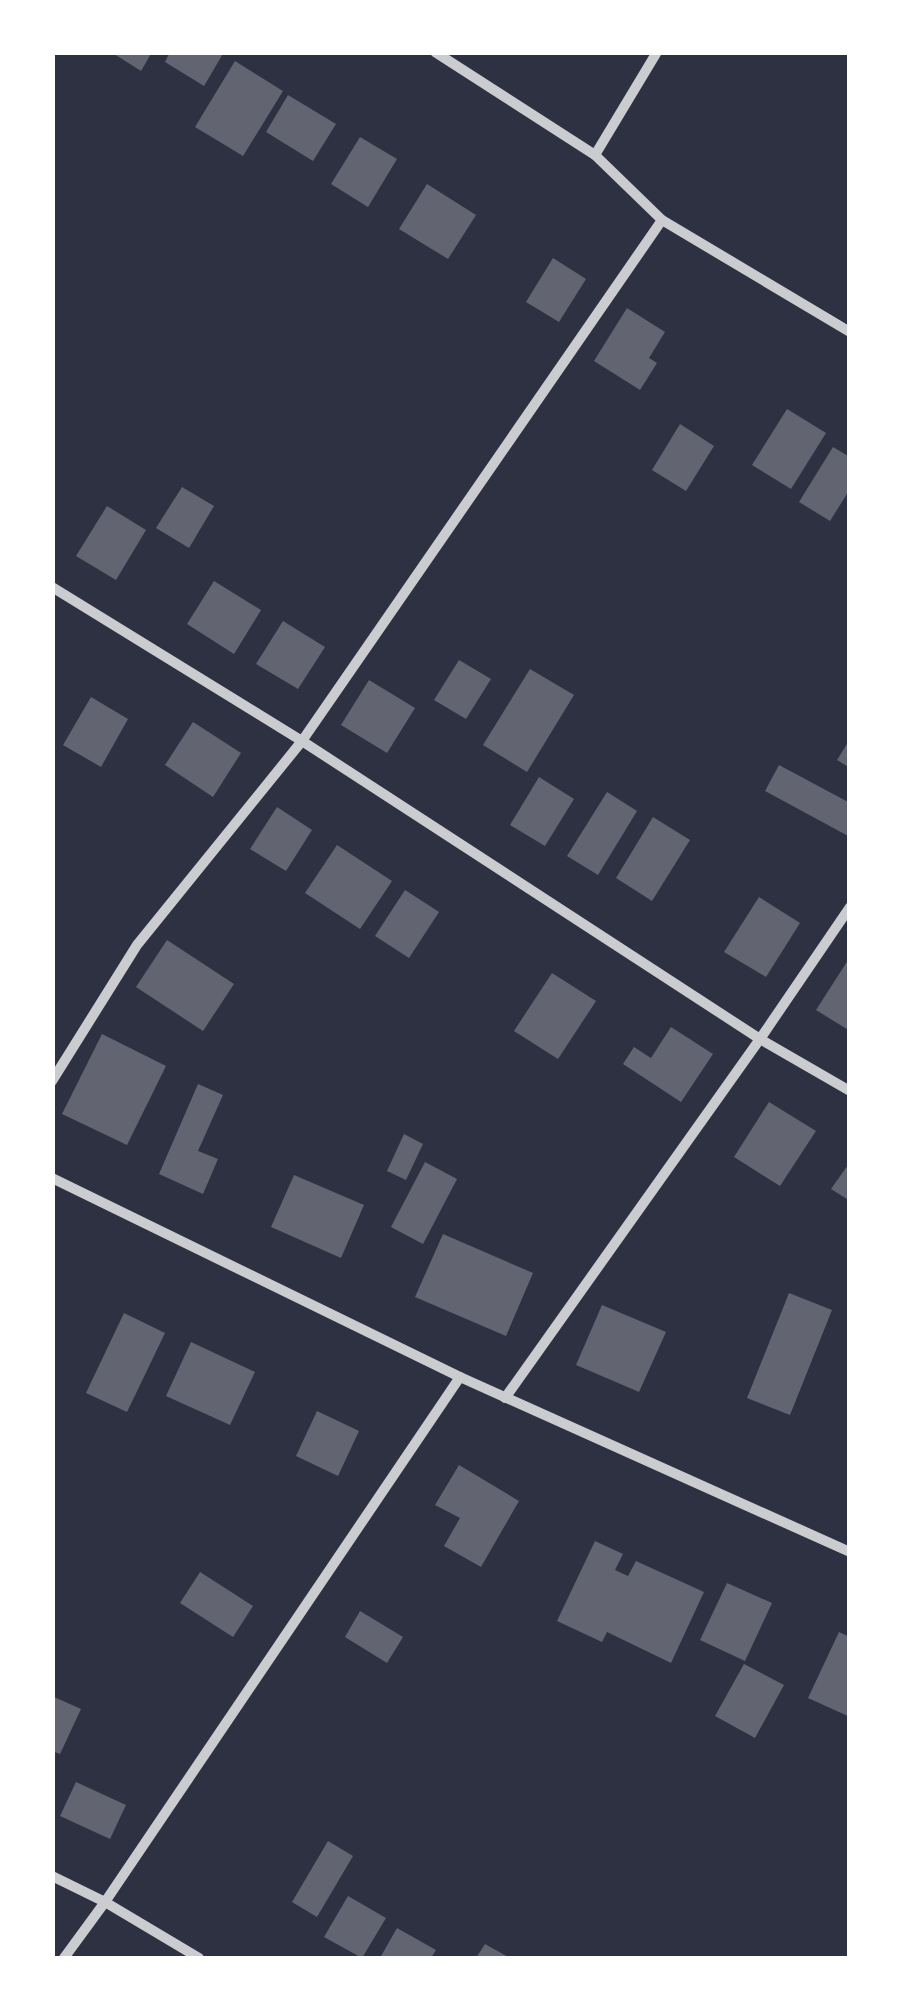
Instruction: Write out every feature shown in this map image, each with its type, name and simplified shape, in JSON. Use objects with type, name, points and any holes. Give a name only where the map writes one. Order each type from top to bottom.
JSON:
[{"type":"street","points":[[436,52],[595,156],[662,220],[850,332]]},
{"type":"street","points":[[595,156],[657,52]]},
{"type":"street","points":[[52,1082],[137,945],[302,741],[662,220]]},
{"type":"street","points":[[52,587],[302,741],[760,1039],[850,1091]]},
{"type":"street","points":[[505,1398],[850,907]]},
{"type":"street","points":[[52,1178],[460,1378],[850,1552]]},
{"type":"street","points":[[64,1958],[460,1378]]},
{"type":"street","points":[[52,1876],[200,1958]]},
{"type":"building","points":[[111,52],[152,52],[141,71]]},
{"type":"building","points":[[170,52],[224,52],[204,86],[165,62]]},
{"type":"building","points":[[235,61],[283,91],[243,156],[195,127]]},
{"type":"building","points":[[288,95],[336,124],[313,161],[266,132]]},
{"type":"building","points":[[360,137],[397,159],[368,207],[331,184]]},
{"type":"building","points":[[427,184],[476,215],[448,259],[399,229]]},
{"type":"building","points":[[553,258],[586,279],[559,322],[526,302]]},
{"type":"building","points":[[627,308],[665,332],[649,358],[657,363],[640,390],[594,361]]},
{"type":"building","points":[[787,409],[826,433],[791,489],[752,465]]},
{"type":"building","points":[[680,424],[714,446],[686,491],[652,470]]},
{"type":"building","points":[[833,447],[850,457],[850,489],[830,521],[799,502]]},
{"type":"building","points":[[182,487],[214,506],[189,548],[156,528]]},
{"type":"building","points":[[107,506],[146,530],[116,580],[76,556]]},
{"type":"building","points":[[214,581],[261,610],[234,654],[187,624]]},
{"type":"building","points":[[283,621],[325,647],[298,689],[256,664]]},
{"type":"building","points":[[459,660],[491,679],[466,719],[434,700]]},
{"type":"building","points":[[530,669],[574,695],[527,772],[483,745]]},
{"type":"building","points":[[369,680],[415,708],[387,753],[341,725]]},
{"type":"building","points":[[91,697],[128,719],[101,767],[63,745]]},
{"type":"building","points":[[193,722],[241,753],[213,797],[165,765]]},
{"type":"building","points":[[850,739],[850,768],[837,760]]},
{"type":"building","points":[[779,765],[850,803],[850,837],[765,791]]},
{"type":"building","points":[[539,777],[574,799],[545,846],[510,825]]},
{"type":"building","points":[[607,792],[637,811],[598,875],[567,856]]},
{"type":"building","points":[[277,807],[312,830],[286,871],[250,849]]},
{"type":"building","points":[[653,817],[690,840],[652,901],[616,878]]},
{"type":"building","points":[[337,845],[392,881],[360,929],[305,893]]},
{"type":"building","points":[[405,890],[439,912],[409,958],[375,936]]},
{"type":"building","points":[[759,897],[800,923],[766,977],[724,952]]},
{"type":"building","points":[[167,940],[234,984],[203,1031],[136,987]]},
{"type":"building","points":[[850,957],[850,1031],[816,1010]]},
{"type":"building","points":[[552,973],[596,1001],[558,1059],[514,1031]]},
{"type":"building","points":[[671,1027],[713,1054],[681,1102],[623,1064],[634,1047],[651,1058]]},
{"type":"building","points":[[102,1034],[166,1066],[127,1145],[62,1114]]},
{"type":"building","points":[[198,1084],[223,1095],[198,1151],[218,1159],[203,1194],[159,1174]]},
{"type":"building","points":[[769,1102],[816,1131],[780,1186],[734,1157]]},
{"type":"building","points":[[404,1134],[423,1144],[406,1180],[387,1171]]},
{"type":"building","points":[[425,1162],[457,1179],[423,1244],[391,1227]]},
{"type":"building","points":[[850,1162],[850,1201],[831,1189]]},
{"type":"building","points":[[294,1175],[364,1205],[341,1258],[271,1227]]},
{"type":"building","points":[[443,1234],[533,1273],[506,1336],[415,1297]]},
{"type":"building","points":[[789,1293],[832,1310],[790,1415],[747,1398]]},
{"type":"building","points":[[602,1305],[666,1332],[639,1392],[576,1365]]},
{"type":"building","points":[[124,1313],[165,1333],[127,1412],[86,1393]]},
{"type":"building","points":[[191,1342],[255,1372],[230,1425],[166,1396]]},
{"type":"building","points":[[317,1411],[359,1431],[338,1476],[296,1456]]},
{"type":"building","points":[[459,1465],[519,1501],[481,1567],[444,1546],[460,1518],[435,1505]]},
{"type":"building","points":[[595,1541],[623,1554],[615,1570],[628,1576],[636,1561],[704,1592],[671,1663],[607,1632],[602,1642],[557,1621]]},
{"type":"building","points":[[200,1572],[253,1606],[233,1637],[180,1603]]},
{"type":"building","points":[[727,1583],[772,1603],[745,1661],[700,1640]]},
{"type":"building","points":[[360,1611],[403,1637],[387,1663],[345,1637]]},
{"type":"building","points":[[839,1632],[850,1637],[850,1717],[808,1698]]},
{"type":"building","points":[[744,1664],[784,1685],[755,1738],[715,1716]]},
{"type":"building","points":[[52,1696],[81,1709],[60,1754],[52,1751]]},
{"type":"building","points":[[76,1782],[126,1805],[110,1839],[60,1816]]},
{"type":"building","points":[[328,1841],[353,1856],[317,1917],[292,1902]]},
{"type":"building","points":[[348,1896],[386,1918],[362,1958],[324,1937]]},
{"type":"building","points":[[397,1928],[436,1950],[431,1958],[380,1958]]},
{"type":"building","points":[[485,1944],[510,1958],[476,1958]]}]
